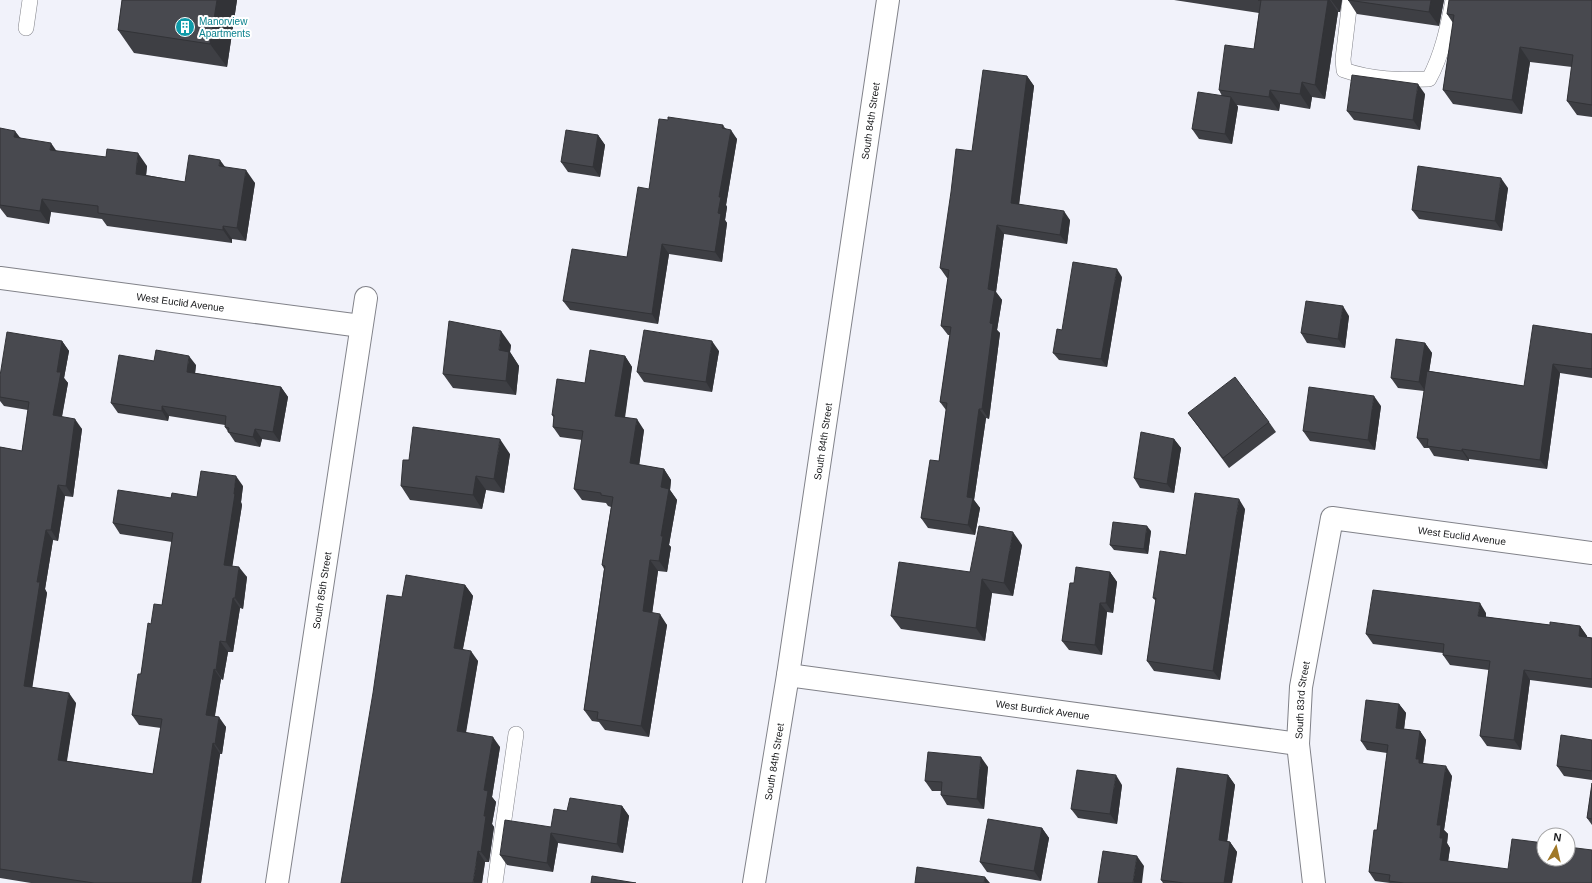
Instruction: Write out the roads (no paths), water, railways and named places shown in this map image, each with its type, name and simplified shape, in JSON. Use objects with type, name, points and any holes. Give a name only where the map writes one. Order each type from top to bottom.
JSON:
[{"type":"street","name":"South 84th Street","points":[[754,883],[788,674],[888,0]]},
{"type":"street","name":"West Euclid Avenue","points":[[0,278],[361,326]]},
{"type":"street","name":"South 85th Street","points":[[277,883],[366,298]]},
{"type":"street","name":"West Euclid Avenue","points":[[1332,518],[1592,553]]},
{"type":"street","name":"South 83rd Street","points":[[1314,883],[1298,744],[1301,687],[1332,518]]},
{"type":"street","name":"West Burdick Avenue","points":[[788,674],[1298,744]]},
{"type":"lane","points":[[26,28],[30,0]]},
{"type":"lane","points":[[1350,0],[1343,59],[1344,70],[1358,75],[1395,80],[1429,79],[1437,65],[1453,0]]},
{"type":"lane","points":[[495,883],[516,734]]},
{"type":"place","name":"Manorview Apartments","points":[[185,27]]}]
